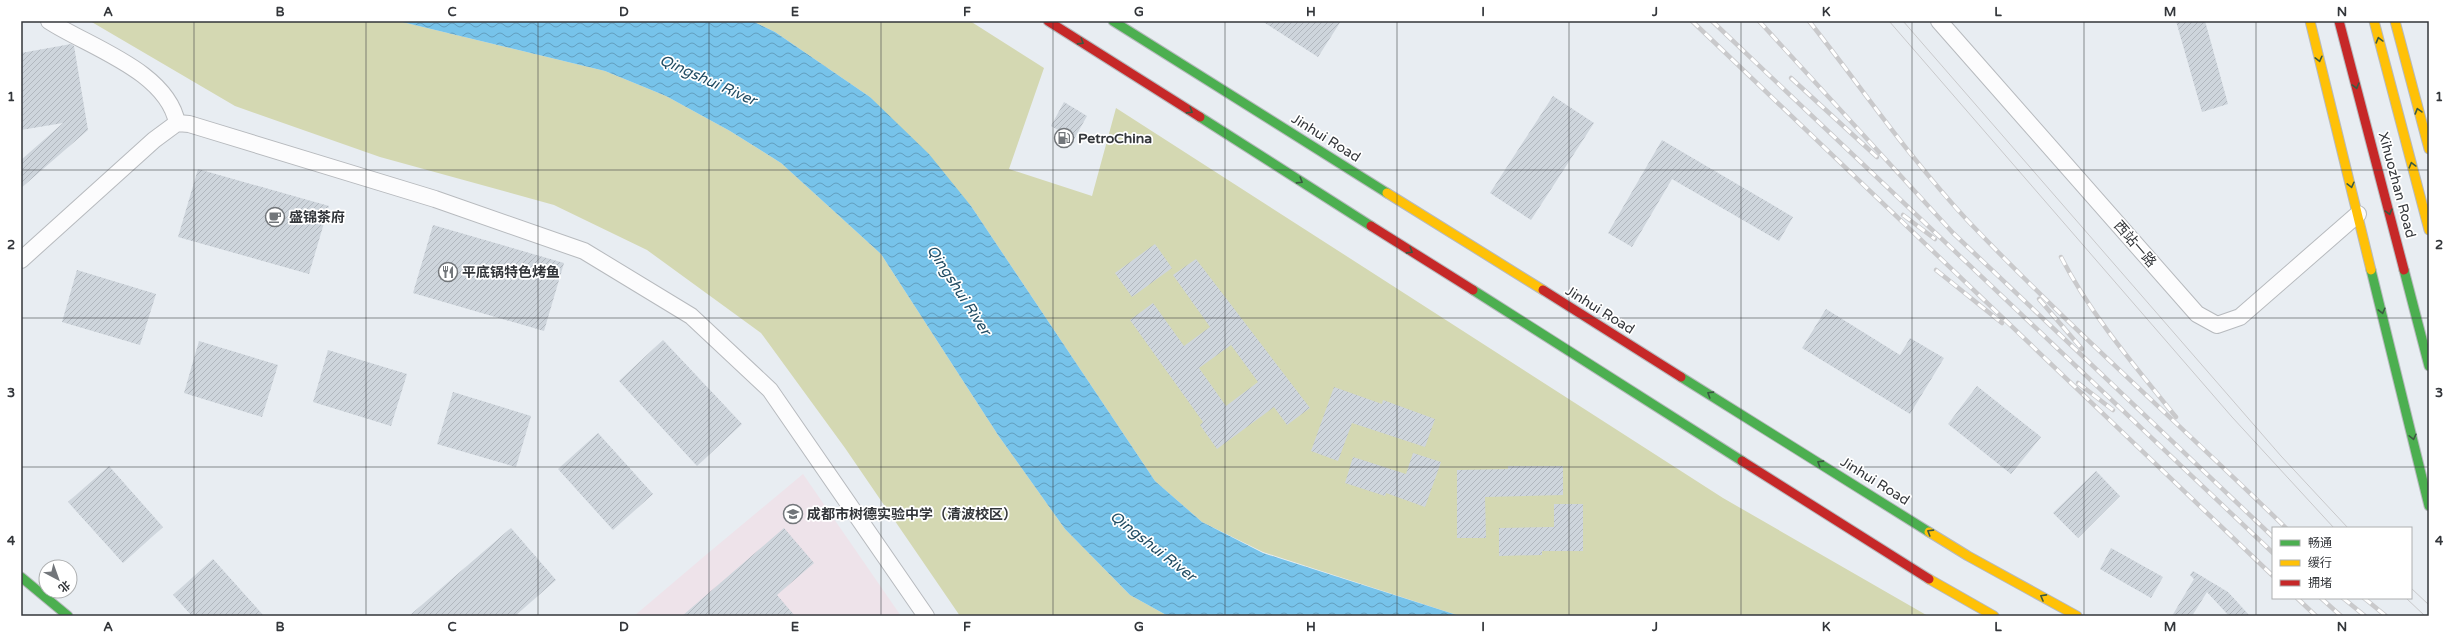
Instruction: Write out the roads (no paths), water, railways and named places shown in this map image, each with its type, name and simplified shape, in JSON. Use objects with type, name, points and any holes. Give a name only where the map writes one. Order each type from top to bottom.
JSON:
[{"type":"main road","points":[[1048,21],[1949,592],[1994,616]]},
{"type":"main road","name":"Jinhui Road","points":[[1113,21],[1968,556],[2077,616]]},
{"type":"main road","points":[[2310,21],[2429,506]]},
{"type":"main road","name":"Xihuozhan Road","points":[[2340,21],[2428,361]]},
{"type":"main road","name":"Xihuozhan Road","points":[[2374,21],[2429,230]]},
{"type":"main road","points":[[2395,21],[2429,149]]},
{"type":"main road","points":[[21,577],[68,616]]},
{"type":"main road","points":[[1949,592],[1977,616]]},
{"type":"street","points":[[49,21],[139,72],[166,96],[175,113],[177,123]]},
{"type":"street","name":"西站一路","points":[[1939,21],[2197,314],[2217,325],[2240,317],[2358,214]]},
{"type":"street","points":[[21,260],[154,140],[177,123],[189,124],[435,199],[584,252],[690,316],[770,390],[926,616]]},
{"type":"water","name":"Qingshui River","points":[[398,21],[752,21],[775,32],[870,97],[929,154],[971,206],[1155,481],[1202,522],[1263,553],[1460,616],[1168,616],[1130,595],[1065,529],[998,435],[881,254],[781,163],[730,131],[666,96],[605,71]]},
{"type":"tram line","points":[[1889,21],[2232,417],[2333,527]]},
{"type":"tram line","points":[[1903,21],[2281,456],[2347,527]]},
{"type":"tram line","points":[[2412,589],[2429,605]]},
{"type":"tram line","points":[[2407,599],[2425,616]]},
{"type":"railway","points":[[1692,21],[2272,575]]},
{"type":"railway","points":[[1712,21],[2272,552]]},
{"type":"railway","points":[[1759,21],[1953,233],[2272,536]]},
{"type":"railway","points":[[1809,21],[1906,148],[1968,221],[2046,300],[2285,527]]},
{"type":"railway","points":[[1791,78],[1877,157]]},
{"type":"railway","points":[[1903,215],[1935,239]]},
{"type":"railway","points":[[2061,257],[2099,319],[2176,417]]},
{"type":"railway","points":[[1936,270],[2002,323]]},
{"type":"railway","points":[[2039,299],[2082,349]]},
{"type":"railway","points":[[2078,383],[2113,410]]},
{"type":"railway","points":[[2298,599],[2316,616]]},
{"type":"railway","points":[[2322,599],[2341,616]]},
{"type":"railway","points":[[2344,599],[2365,616]]},
{"type":"railway","points":[[2365,599],[2386,616]]},
{"type":"place","name":"PetroChina","points":[[1064,138]]},
{"type":"place","name":"盛锦茶府","points":[[275,217]]},
{"type":"place","name":"平底锅特色烤鱼","points":[[448,272]]},
{"type":"place","name":"成都市树德实验中学（清波校区）","points":[[793,514]]}]
